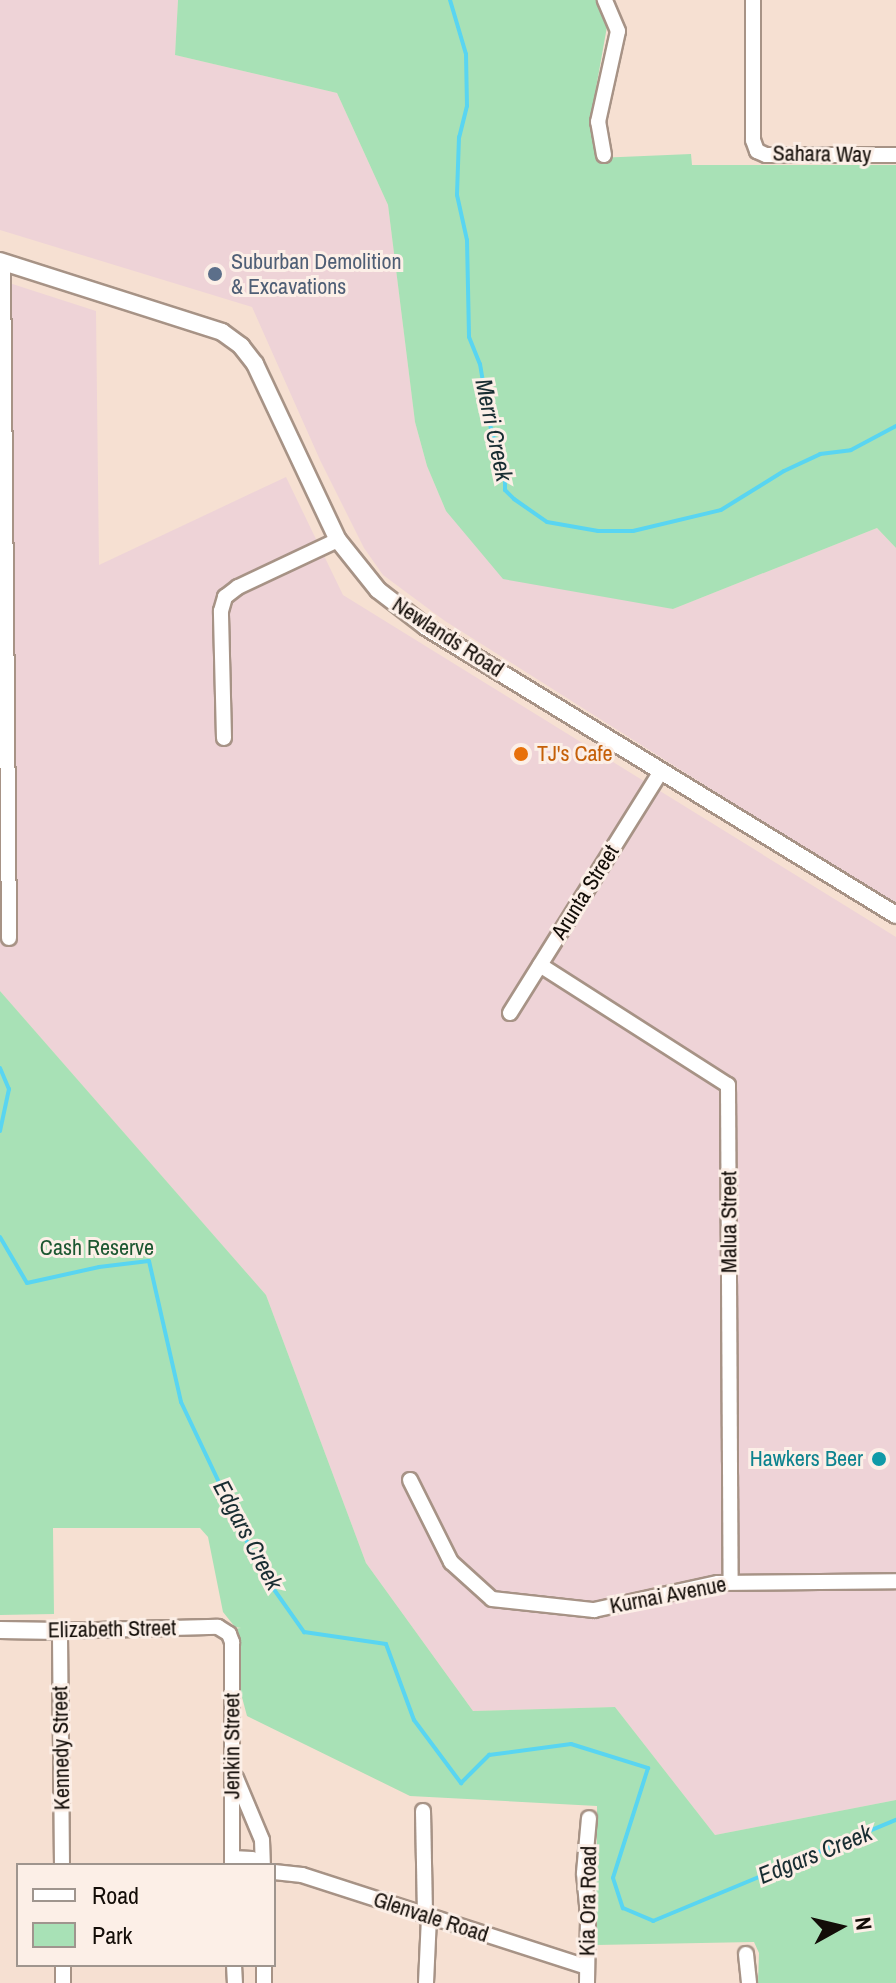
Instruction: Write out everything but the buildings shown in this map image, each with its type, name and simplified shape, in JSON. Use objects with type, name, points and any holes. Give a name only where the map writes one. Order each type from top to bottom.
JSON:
[{"type":"street","points":[[604,155],[598,122],[618,31],[605,0]]},
{"type":"street","name":"Sahara Way","points":[[753,0],[753,140],[757,151],[766,155],[896,155]]},
{"type":"street","points":[[1,261],[9,938]]},
{"type":"street","name":"Newlands Road","points":[[1,261],[222,332],[241,346],[255,364],[338,540],[378,590],[413,618],[896,915]]},
{"type":"street","points":[[224,738],[221,611],[225,597],[238,587],[338,540]]},
{"type":"street","name":"Arunta Street","points":[[510,1013],[661,771]]},
{"type":"street","name":"Malua Street","points":[[540,965],[728,1085],[731,1582]]},
{"type":"street","name":"Kurnai Avenue","points":[[410,1480],[451,1562],[492,1599],[594,1610],[731,1582],[896,1581]]},
{"type":"street","name":"Elizabeth Street","points":[[0,1630],[224,1630]]},
{"type":"street","name":"Jenkin Street","points":[[224,1630],[232,1642],[232,1862]]},
{"type":"street","name":"Kennedy Street","points":[[60,1631],[62,1863]]},
{"type":"street","points":[[233,1770],[262,1840],[260,1863]]},
{"type":"street","points":[[423,1811],[426,1983]]},
{"type":"street","name":"Kia Ora Road","points":[[587,1983],[588,1916],[584,1873],[589,1818]]},
{"type":"street","points":[[232,1862],[252,1859],[257,1863]]},
{"type":"street","name":"Glenvale Road","points":[[276,1872],[302,1875],[587,1967]]},
{"type":"street","points":[[746,1954],[749,1983]]},
{"type":"shaded area","points":[[0,0],[178,0],[175,55],[337,93],[388,205],[415,422],[427,466],[446,511],[673,609],[877,528],[896,548],[896,906],[445,621],[383,575],[364,548],[320,460],[252,307],[0,230]]},
{"type":"shaded area","points":[[0,280],[96,311],[99,565],[286,477],[343,595],[896,937],[896,1800],[715,1835],[615,1707],[473,1711],[366,1563],[266,1295],[0,991]]},
{"type":"green space","points":[[178,0],[596,0],[608,21],[591,116],[597,158],[691,154],[692,165],[896,165],[896,548],[877,528],[673,609],[503,579],[446,511],[427,466],[415,422],[388,205],[337,93],[175,55]]},
{"type":"green space","name":"Cash Reserve","points":[[0,991],[266,1295],[366,1563],[473,1711],[615,1707],[715,1835],[896,1800],[896,1983],[758,1983],[759,1953],[754,1942],[596,1945],[597,1806],[410,1796],[247,1716],[224,1630],[241,1628],[235,1627],[223,1612],[208,1537],[200,1528],[53,1528],[54,1614],[0,1615]]},
{"type":"waterway","name":"Merri Creek","points":[[450,0],[466,54],[467,106],[459,137],[457,195],[467,240],[469,337],[480,364],[491,429],[505,473],[505,490],[514,499],[547,522],[598,531],[633,531],[721,510],[784,471],[820,454],[851,450],[896,426]]},
{"type":"waterway","name":"Edgars Creek","points":[[0,1068],[9,1089],[0,1131]]},
{"type":"waterway","name":"Edgars Creek","points":[[0,1237],[27,1283],[99,1267],[149,1261],[181,1402],[261,1571],[304,1632],[386,1644],[414,1720],[461,1783],[489,1755],[571,1744],[648,1768],[613,1878],[623,1908],[653,1921],[896,1820]]},
{"type":"place","name":"Suburban Demolition & Excavations","points":[[215,274]]},
{"type":"place","name":"TJ's Cafe","points":[[521,754]]},
{"type":"place","name":"Hawkers Beer","points":[[879,1459]]}]
